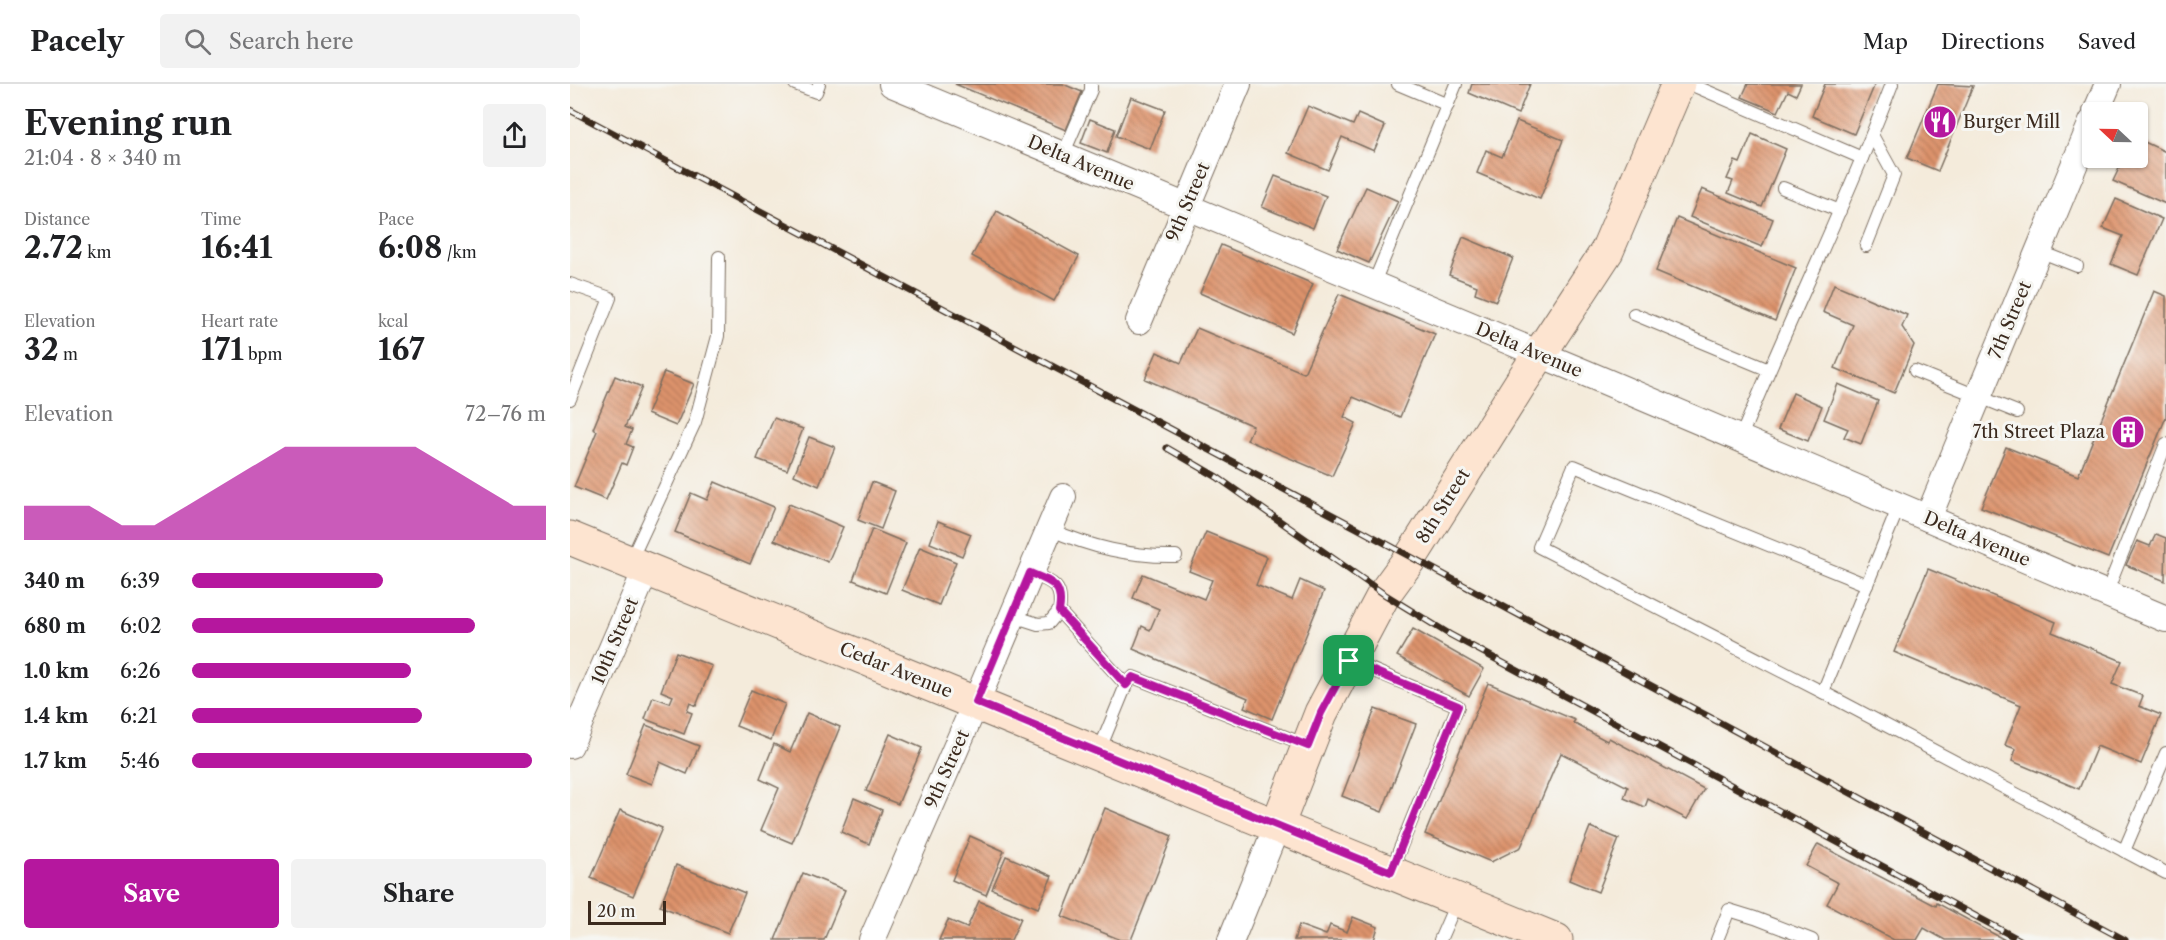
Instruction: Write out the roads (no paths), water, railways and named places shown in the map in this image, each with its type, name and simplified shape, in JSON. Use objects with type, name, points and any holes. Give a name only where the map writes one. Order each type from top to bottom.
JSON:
[{"type":"street","name":"Delta Avenue","points":[[892,84],[2166,619]]},
{"type":"street","name":"9th Street","points":[[1139,321],[1238,84]]},
{"type":"street","name":"8th Street","points":[[1230,940],[1321,713],[1384,594],[1411,557],[1607,251],[1678,84]]},
{"type":"street","points":[[2100,102],[2108,84]]},
{"type":"street","name":"7th Street","points":[[1928,519],[2082,146]]},
{"type":"street","name":"9th Street","points":[[872,940],[1063,497]]},
{"type":"street","name":"Cedar Avenue","points":[[570,538],[1556,940]]},
{"type":"street","name":"10th Street","points":[[570,745],[638,566]]},
{"type":"lane","points":[[795,84],[816,92],[819,84]]},
{"type":"lane","points":[[1063,155],[1091,90],[1091,84]]},
{"type":"lane","points":[[1398,84],[1448,105]]},
{"type":"lane","points":[[1373,285],[1456,84]]},
{"type":"lane","points":[[1690,84],[1862,158]]},
{"type":"lane","points":[[1740,439],[1840,211],[1892,84]]},
{"type":"lane","points":[[1866,246],[1894,175],[1872,135]]},
{"type":"lane","points":[[1783,188],[1840,211]]},
{"type":"lane","points":[[2039,250],[2077,266]]},
{"type":"lane","points":[[638,566],[695,422],[718,336],[719,257]]},
{"type":"lane","points":[[570,284],[610,298],[570,399]]},
{"type":"lane","points":[[1634,314],[1769,370]]},
{"type":"lane","points":[[1916,371],[2017,412]]},
{"type":"lane","points":[[2106,594],[2166,444]]},
{"type":"lane","points":[[1867,585],[1574,466],[1539,547],[1822,692],[2166,873]]},
{"type":"lane","points":[[1822,692],[1899,506]]},
{"type":"lane","points":[[1049,529],[1111,551],[1153,557],[1176,556]]},
{"type":"lane","points":[[1013,616],[1038,624],[1049,623],[1059,611],[1061,601],[1059,591],[1051,582],[1030,573]]},
{"type":"lane","points":[[1059,611],[1126,685]]},
{"type":"lane","points":[[1349,661],[1458,706],[1391,872]]},
{"type":"lane","points":[[1098,753],[1126,685],[1133,677],[1308,746]]},
{"type":"lane","points":[[2124,851],[2166,753]]},
{"type":"lane","points":[[1440,940],[1457,900]]},
{"type":"lane","points":[[1717,940],[1729,910],[1812,940]]},
{"type":"railway","points":[[570,110],[1357,528],[2125,940]]},
{"type":"railway","points":[[1167,448],[1217,477],[1384,594],[1449,634],[2020,940]]},
{"type":"place","name":"Burger Mill","points":[[1940,122]]},
{"type":"place","name":"7th Street Plaza","points":[[2128,432]]}]
